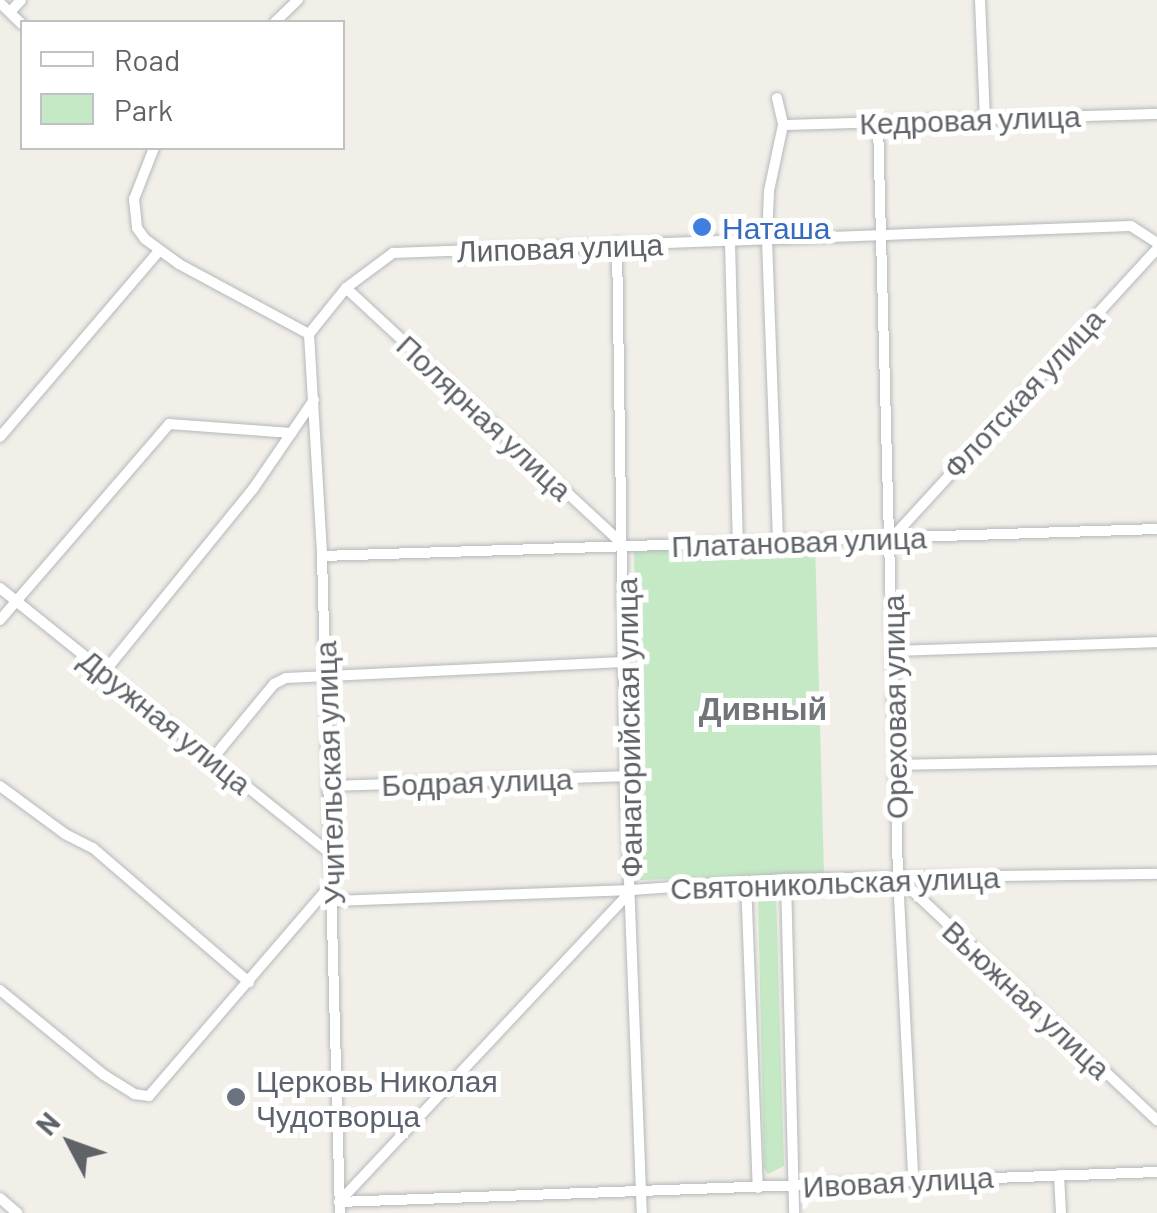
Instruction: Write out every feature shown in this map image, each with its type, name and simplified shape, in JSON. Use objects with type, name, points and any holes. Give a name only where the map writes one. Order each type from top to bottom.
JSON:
[{"type":"street","points":[[10,12],[21,0]]},
{"type":"street","points":[[278,20],[298,0]]},
{"type":"street","points":[[980,0],[984,118]]},
{"type":"street","points":[[0,3],[20,22]]},
{"type":"street","points":[[777,98],[783,124],[769,191],[767,240],[778,542]]},
{"type":"street","name":"Кедровая улица","points":[[783,124],[1157,114]]},
{"type":"street","name":"Ореховая улица","points":[[878,122],[898,878],[913,1178]]},
{"type":"street","points":[[153,150],[134,199],[137,228],[159,251],[309,334]]},
{"type":"street","name":"Липовая улица","points":[[309,334],[346,288],[394,253],[1132,226],[1157,246]]},
{"type":"street","points":[[730,242],[738,544]]},
{"type":"street","name":"Фанагорийская улица","points":[[617,243],[625,776],[642,1213]]},
{"type":"street","name":"Флотская улица","points":[[891,538],[1157,246]]},
{"type":"street","points":[[0,438],[159,251]]},
{"type":"street","name":"Полярная улица","points":[[346,288],[624,546]]},
{"type":"street","name":"Учительская улица","points":[[309,334],[322,556],[340,1207]]},
{"type":"street","points":[[105,672],[253,489],[314,400]]},
{"type":"street","points":[[0,620],[169,424],[292,433]]},
{"type":"street","name":"Платановая улица","points":[[322,556],[1157,529]]},
{"type":"street","name":"Дружная улица","points":[[0,588],[332,855]]},
{"type":"street","points":[[892,651],[1157,642]]},
{"type":"street","points":[[213,758],[274,684],[286,678],[326,673],[624,662]]},
{"type":"street","points":[[896,765],[1157,760]]},
{"type":"street","name":"Бодрая улица","points":[[329,786],[625,776]]},
{"type":"street","points":[[0,786],[64,834],[93,848],[249,982]]},
{"type":"street","name":"Святоникольская улица","points":[[333,901],[632,890],[786,879],[1157,874]]},
{"type":"street","name":"Вьюжная улица","points":[[898,878],[1157,1120]]},
{"type":"street","points":[[786,879],[794,1213]]},
{"type":"street","points":[[746,881],[758,1188]]},
{"type":"street","points":[[0,990],[104,1075],[134,1094],[149,1096],[332,882]]},
{"type":"street","points":[[340,1207],[632,890]]},
{"type":"street","name":"Ивовая улица","points":[[340,1207],[913,1178],[1157,1172]]},
{"type":"street","points":[[1059,1175],[1060,1213]]},
{"type":"street","points":[[0,1198],[17,1213]]},
{"type":"green space","points":[[815,543],[824,874],[640,880],[634,549]]},
{"type":"green space","points":[[763,892],[776,892],[784,1166],[768,1174],[764,1168],[758,897]]},
{"type":"place","name":"Наташа","points":[[702,227]]},
{"type":"place","name":"Церковь Николая Чудотворца","points":[[236,1097]]},
{"type":"district","name":"Дивный","points":[[763,707]]}]
